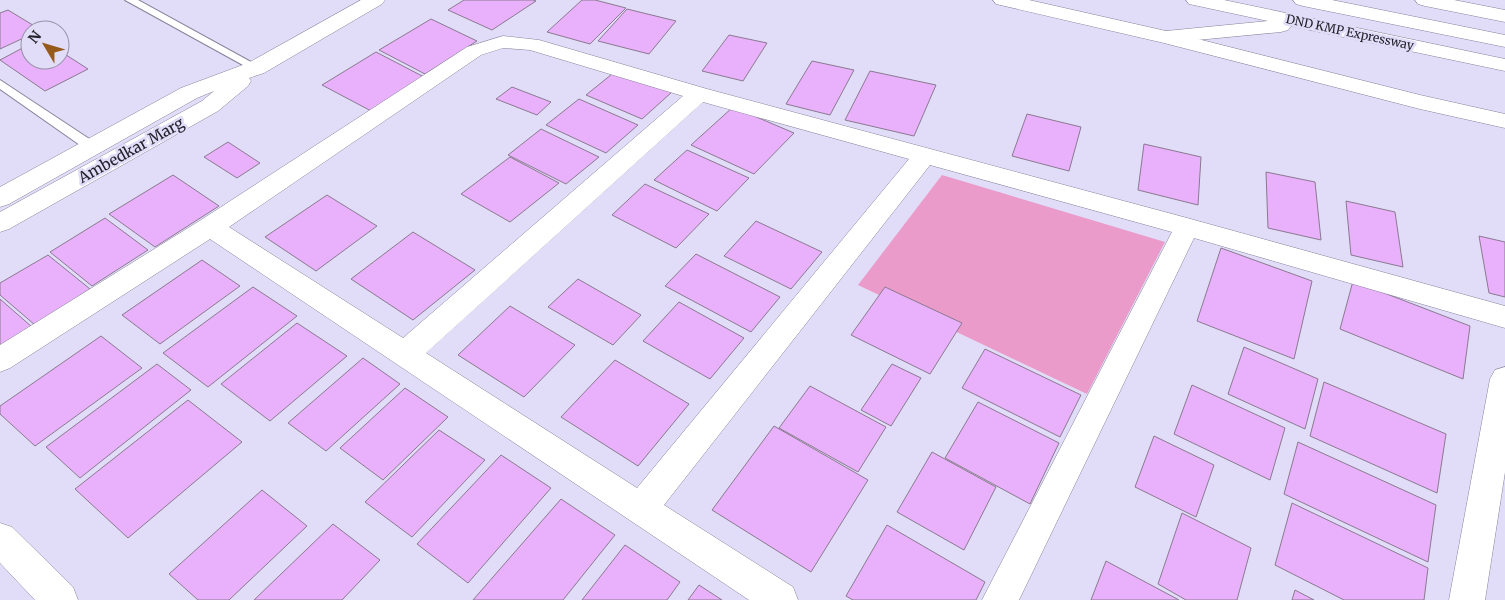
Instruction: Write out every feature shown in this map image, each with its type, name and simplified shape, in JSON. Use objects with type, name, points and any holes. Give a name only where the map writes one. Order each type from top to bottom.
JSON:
[{"type":"main road","name":"Ambedkar Marg","points":[[0,198],[189,93],[256,68],[375,0]]},
{"type":"main road","points":[[1003,0],[1166,37],[1420,102],[1505,120]]},
{"type":"main road","name":"DND KMP Expressway","points":[[1196,0],[1505,64]]},
{"type":"main road","name":"DND KMP Expressway","points":[[1303,0],[1505,41]]},
{"type":"main road","points":[[1425,0],[1505,16]]},
{"type":"main road","points":[[1166,37],[1310,24]]},
{"type":"main road","points":[[0,360],[210,227],[474,51],[493,42],[509,41],[532,44],[699,94],[1187,227],[1505,317]]},
{"type":"main road","name":"Ambedkar Marg","points":[[0,223],[210,106],[256,68]]},
{"type":"main road","points":[[405,354],[699,94]]},
{"type":"main road","points":[[641,509],[924,156]]},
{"type":"main road","points":[[210,227],[780,600]]},
{"type":"main road","points":[[1000,600],[1187,227]]},
{"type":"main road","points":[[1467,600],[1505,379]]},
{"type":"main road","points":[[0,539],[60,600]]},
{"type":"lane","points":[[130,0],[256,68]]},
{"type":"lane","points":[[0,84],[92,147]]},
{"type":"shaded area","points":[[942,175],[1165,242],[1087,394],[858,285]]},
{"type":"building","points":[[464,0],[536,1],[492,30],[448,10]]},
{"type":"building","points":[[582,0],[595,0],[626,8],[590,44],[547,32]]},
{"type":"building","points":[[627,9],[676,21],[649,54],[598,41]]},
{"type":"building","points":[[8,10],[24,20],[20,20],[20,40],[0,49],[0,13]]},
{"type":"building","points":[[431,19],[477,41],[425,74],[379,50]]},
{"type":"building","points":[[729,35],[767,43],[743,81],[702,71]]},
{"type":"building","points":[[20,49],[20,70],[70,70],[70,57],[88,69],[45,91],[0,60]]},
{"type":"building","points":[[376,52],[426,78],[373,112],[322,85]]},
{"type":"building","points":[[812,61],[854,70],[830,115],[786,104]]},
{"type":"building","points":[[617,70],[672,92],[642,119],[586,95]]},
{"type":"building","points":[[870,71],[936,85],[914,136],[845,120]]},
{"type":"building","points":[[512,87],[551,102],[537,115],[496,99]]},
{"type":"building","points":[[579,99],[638,125],[606,153],[546,125]]},
{"type":"building","points":[[733,107],[794,133],[754,174],[691,145]]},
{"type":"building","points":[[1027,114],[1081,127],[1069,171],[1012,156]]},
{"type":"building","points":[[541,129],[599,157],[566,184],[508,155]]},
{"type":"building","points":[[228,142],[260,163],[237,178],[204,157]]},
{"type":"building","points":[[1144,144],[1201,157],[1198,205],[1138,190]]},
{"type":"building","points":[[687,150],[749,178],[717,211],[654,180]]},
{"type":"building","points":[[510,157],[559,183],[510,222],[461,194]]},
{"type":"building","points":[[1266,172],[1315,182],[1321,240],[1268,228]]},
{"type":"building","points":[[173,175],[219,206],[155,247],[109,214]]},
{"type":"building","points":[[645,184],[709,214],[676,248],[612,215]]},
{"type":"building","points":[[327,195],[377,226],[316,271],[265,237]]},
{"type":"building","points":[[1346,201],[1395,212],[1403,267],[1351,255]]},
{"type":"building","points":[[105,218],[148,250],[92,286],[50,252]]},
{"type":"building","points":[[756,221],[822,252],[791,289],[724,256]]},
{"type":"building","points":[[413,232],[475,270],[413,320],[351,279]]},
{"type":"building","points":[[1479,236],[1505,242],[1505,297],[1489,293]]},
{"type":"building","points":[[1221,248],[1312,281],[1294,359],[1197,321]]},
{"type":"building","points":[[696,254],[780,297],[751,332],[665,286]]},
{"type":"building","points":[[48,255],[90,289],[35,325],[0,295],[0,283]]},
{"type":"building","points":[[202,260],[240,286],[160,344],[122,315]]},
{"type":"building","points":[[578,279],[641,315],[613,345],[548,307]]},
{"type":"building","points":[[1353,281],[1470,326],[1463,379],[1340,329]]},
{"type":"building","points":[[253,287],[297,316],[208,387],[163,353]]},
{"type":"building","points":[[885,287],[962,323],[930,374],[851,335]]},
{"type":"building","points":[[0,299],[32,327],[0,348]]},
{"type":"building","points":[[679,302],[744,338],[710,379],[643,341]]},
{"type":"building","points":[[510,306],[575,345],[524,397],[458,355]]},
{"type":"building","points":[[297,323],[347,356],[270,421],[221,384]]},
{"type":"building","points":[[101,336],[142,368],[35,446],[0,414],[0,406]]},
{"type":"building","points":[[1244,347],[1318,379],[1305,429],[1228,394]]},
{"type":"building","points":[[985,349],[1081,395],[1060,437],[962,388]]},
{"type":"building","points":[[363,358],[400,384],[326,451],[288,423]]},
{"type":"building","points":[[615,360],[689,404],[638,466],[561,417]]},
{"type":"building","points":[[157,364],[191,390],[80,478],[46,447]]},
{"type":"building","points":[[892,364],[921,378],[891,426],[861,410]]},
{"type":"building","points":[[1324,382],[1446,434],[1437,493],[1310,436]]},
{"type":"building","points":[[1192,385],[1285,428],[1270,480],[1174,434]]},
{"type":"building","points":[[810,386],[886,427],[858,472],[779,428]]},
{"type":"building","points":[[405,388],[448,417],[383,480],[340,448]]},
{"type":"building","points":[[188,400],[242,442],[128,538],[75,489]]},
{"type":"building","points":[[978,402],[1059,443],[1030,504],[945,458]]},
{"type":"building","points":[[774,426],[868,480],[811,572],[712,510]]},
{"type":"building","points":[[439,430],[485,460],[412,537],[365,502]]},
{"type":"building","points":[[1154,436],[1214,465],[1196,517],[1135,487]]},
{"type":"building","points":[[1298,442],[1436,505],[1428,562],[1284,494]]},
{"type":"building","points":[[932,452],[996,487],[964,550],[897,512]]},
{"type":"building","points":[[501,455],[551,488],[468,583],[417,544]]},
{"type":"building","points":[[262,490],[307,526],[229,600],[198,600],[169,574]]},
{"type":"building","points":[[561,499],[615,535],[563,600],[473,600]]},
{"type":"building","points":[[1292,503],[1428,568],[1424,600],[1344,600],[1275,565]]},
{"type":"building","points":[[1182,513],[1251,548],[1237,600],[1186,600],[1158,584]]},
{"type":"building","points":[[333,524],[380,560],[342,600],[254,600]]},
{"type":"building","points":[[887,525],[985,582],[976,600],[853,600],[846,596]]},
{"type":"building","points":[[625,545],[680,582],[667,600],[582,600]]},
{"type":"building","points":[[1106,561],[1179,600],[1091,600]]},
{"type":"building","points":[[699,585],[722,600],[688,600]]},
{"type":"building","points":[[1295,590],[1314,600],[1292,600]]}]
